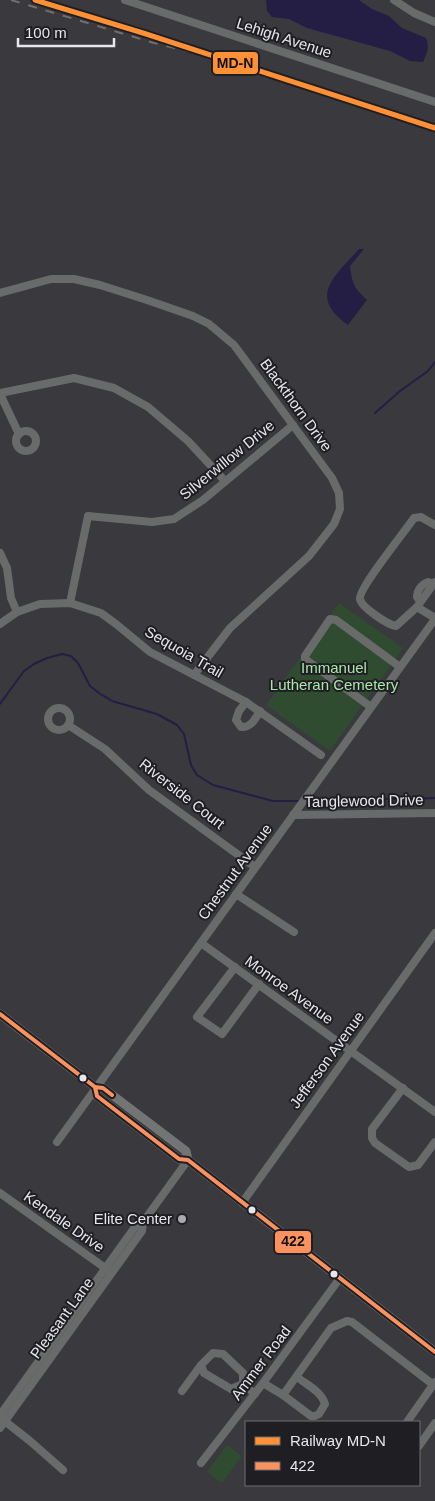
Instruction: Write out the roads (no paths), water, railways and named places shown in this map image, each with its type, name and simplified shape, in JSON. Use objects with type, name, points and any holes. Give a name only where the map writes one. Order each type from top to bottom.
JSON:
[{"type":"main road","points":[[0,1014],[95,1087],[97,1096],[110,1107],[179,1159],[188,1160],[435,1352]]},
{"type":"street","name":"Lehigh Avenue","points":[[125,0],[434,99]]},
{"type":"street","points":[[394,0],[414,13],[435,22]]},
{"type":"street","name":"Blackthorn Drive","points":[[0,293],[51,279],[74,279],[100,285],[193,316],[209,324],[234,345],[332,478],[339,493],[340,509],[334,524],[309,556],[230,628],[194,675]]},
{"type":"street","points":[[18,434],[0,394],[74,378],[114,388],[148,407],[188,441],[225,480]]},
{"type":"street","name":"Silverwillow Drive","points":[[70,603],[88,516],[152,522],[174,518],[203,500],[293,425]]},
{"type":"street","points":[[434,583],[419,604],[396,626],[390,625],[362,604],[360,598],[360,593],[414,518],[421,517],[435,525]]},
{"type":"street","points":[[0,552],[7,568],[11,598],[18,612]]},
{"type":"street","name":"Sequoia Trail","points":[[0,624],[18,612],[40,604],[70,603],[101,613],[150,652],[246,702],[320,755]]},
{"type":"street","points":[[419,604],[435,619]]},
{"type":"street","points":[[371,707],[305,659],[305,656],[330,619],[336,620],[400,667]]},
{"type":"street","name":"Chestnut Avenue","points":[[57,1142],[435,619]]},
{"type":"street","points":[[246,702],[239,711],[236,720],[241,727],[251,725],[260,711]]},
{"type":"street","name":"Riverside Court","points":[[68,725],[105,749],[149,790],[255,867]]},
{"type":"street","name":"Tanglewood Drive","points":[[293,816],[435,813]]},
{"type":"street","points":[[236,894],[294,932]]},
{"type":"street","name":"Jefferson Avenue","points":[[242,1202],[435,933]]},
{"type":"street","name":"Monroe Avenue","points":[[201,943],[435,1112]]},
{"type":"street","points":[[234,967],[197,1017],[222,1034],[258,984]]},
{"type":"street","points":[[403,1088],[372,1129],[372,1138],[375,1143],[409,1166],[418,1165],[435,1142]]},
{"type":"street","name":"Pleasant Lane","points":[[1,1421],[109,1270],[142,1231],[143,1222],[188,1160]]},
{"type":"street","name":"Kendale Drive","points":[[0,1193],[109,1270]]},
{"type":"street","name":"Ammer Road","points":[[201,1463],[255,1394],[340,1278]]},
{"type":"street","points":[[283,1395],[332,1328],[347,1321],[352,1322],[434,1385],[408,1421]]},
{"type":"street","points":[[182,1391],[213,1353],[223,1354],[236,1364],[243,1373],[243,1384]]},
{"type":"street","points":[[202,1365],[204,1373],[231,1389],[243,1384]]},
{"type":"street","points":[[263,1383],[311,1416],[319,1414],[325,1404],[324,1400],[320,1394],[297,1377]]},
{"type":"street","points":[[243,1384],[255,1394]]},
{"type":"street","points":[[1,1421],[63,1470]]},
{"type":"street","points":[[420,1445],[435,1423]]},
{"type":"waterway","points":[[375,413],[400,391],[428,371],[435,362]]},
{"type":"waterway","points":[[0,704],[24,671],[34,664],[62,654],[71,656],[78,663],[90,686],[99,693],[112,701],[157,714],[177,725],[184,734],[191,765],[197,775],[213,785],[273,801],[300,801]]},
{"type":"waterway","points":[[307,801],[435,798]]},
{"type":"railway","points":[[11,0],[154,43],[224,60]]},
{"type":"rail line","name":"MD-N","points":[[35,0],[435,128]]},
{"type":"place","name":"Elite Center","points":[[182,1219]]},
{"type":"park label","name":"Immanuel Lutheran Cemetery","points":[[334,676]]}]
